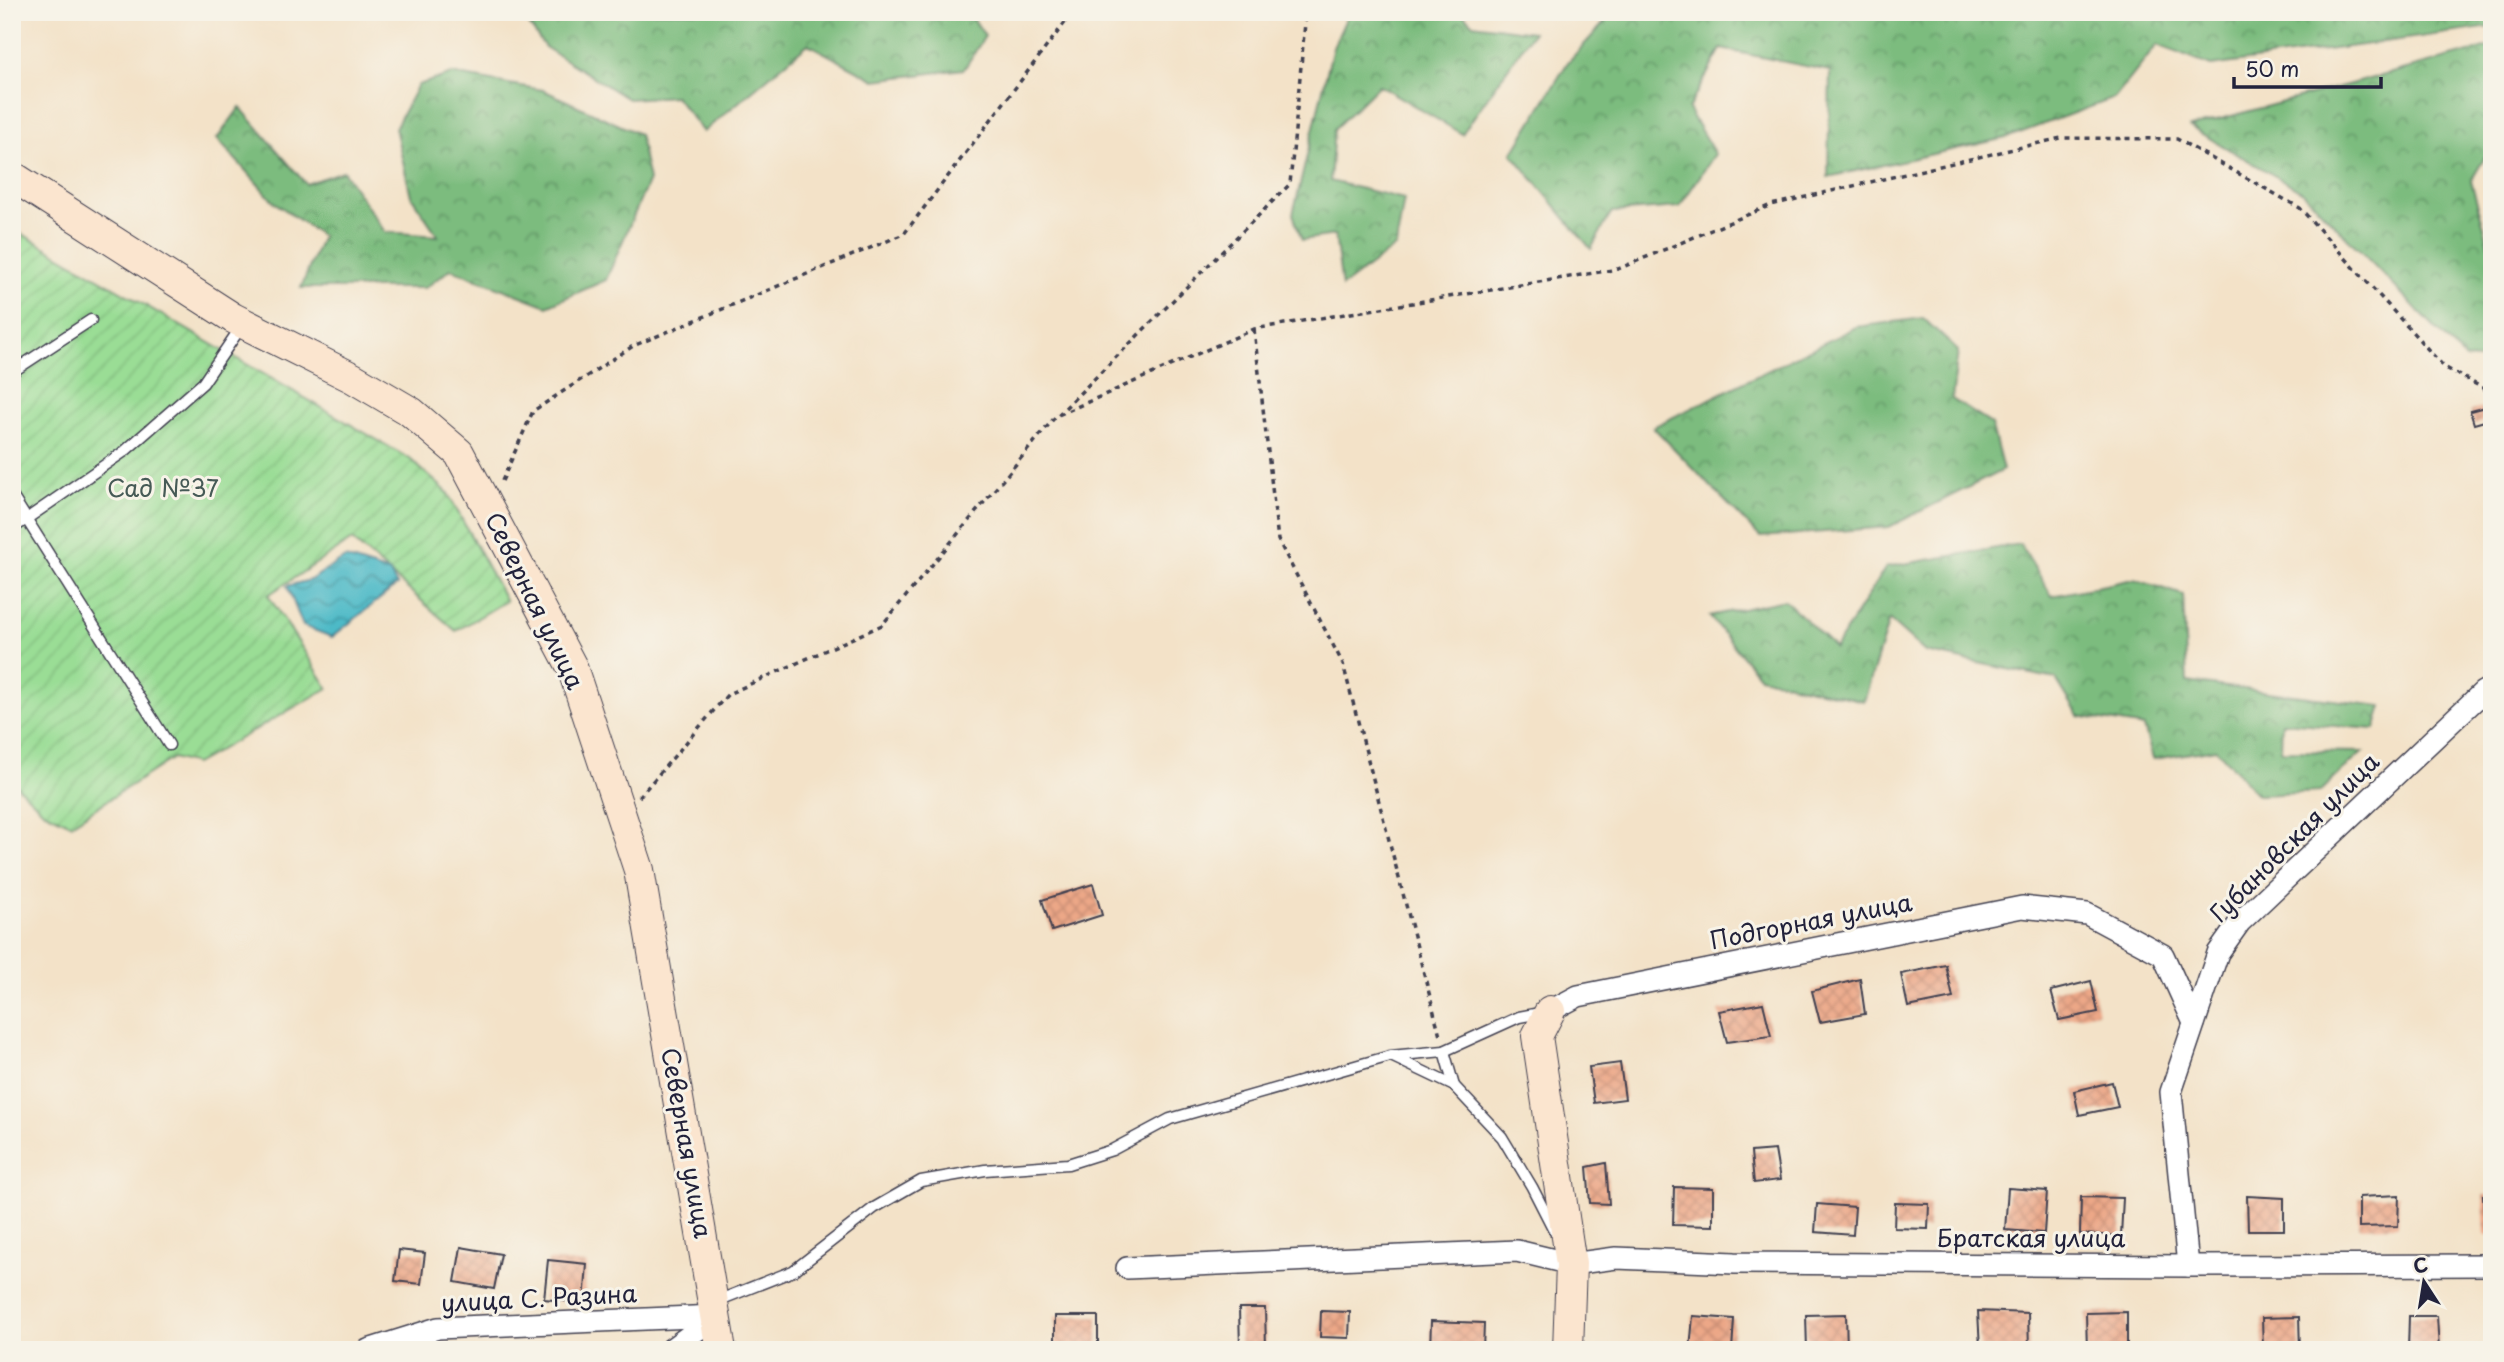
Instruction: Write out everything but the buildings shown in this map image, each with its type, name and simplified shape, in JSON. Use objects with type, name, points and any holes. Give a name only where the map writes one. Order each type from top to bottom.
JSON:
[{"type":"street","name":"Северная улица","points":[[12,176],[244,324],[353,378],[411,412],[459,453],[572,667],[639,870],[721,1350]]},
{"type":"street","name":"Губановская улица","points":[[2188,1266],[2171,1092],[2218,953],[2240,922],[2483,692],[2492,687]]},
{"type":"street","name":"Подгорная улица","points":[[1550,1011],[1578,996],[2022,907],[2087,914],[2163,956],[2194,1023]]},
{"type":"street","points":[[1550,1011],[1537,1036],[1571,1264],[1568,1350]]},
{"type":"street","points":[[1127,1268],[1517,1251],[1571,1264]]},
{"type":"street","name":"Братская улица","points":[[1571,1264],[1616,1258],[1735,1263],[2492,1265]]},
{"type":"street","name":"улица С. Разина","points":[[368,1350],[438,1328],[715,1309]]},
{"type":"street","points":[[670,1350],[715,1309]]},
{"type":"lane","points":[[12,372],[91,320]]},
{"type":"lane","points":[[12,529],[125,451],[203,383],[244,324]]},
{"type":"lane","points":[[12,496],[169,745]]},
{"type":"lane","points":[[715,1309],[793,1271],[874,1208],[921,1181],[985,1170],[1068,1164],[1112,1150],[1170,1119],[1390,1056],[1444,1051],[1519,1017],[1550,1011]]},
{"type":"lane","points":[[1444,1051],[1454,1086]]},
{"type":"lane","points":[[1390,1056],[1454,1086],[1502,1137],[1571,1264]]},
{"type":"path","points":[[489,510],[533,411],[633,346],[904,234],[1073,12]]},
{"type":"path","points":[[622,817],[728,694],[883,625],[1056,416],[1290,184],[1306,12]]},
{"type":"path","points":[[1056,416],[1254,329],[1618,270],[1772,205],[2061,138],[2177,139],[2300,208],[2444,367],[2492,393]]},
{"type":"path","points":[[1254,329],[1278,540],[1343,664],[1444,1051]]},
{"type":"green space","points":[[520,12],[969,12],[985,36],[964,69],[875,80],[808,44],[703,132],[675,96],[628,99],[545,47]]},
{"type":"green space","points":[[1349,12],[1461,12],[1473,24],[1533,32],[1462,134],[1379,85],[1334,129],[1330,181],[1404,199],[1396,246],[1342,287],[1335,235],[1302,240],[1293,214],[1333,47]]},
{"type":"green space","points":[[1603,12],[2492,12],[2492,27],[2211,66],[2157,45],[2115,98],[2006,138],[1828,177],[1830,71],[1721,49],[1688,109],[1715,154],[1679,207],[1612,212],[1591,249],[1512,154],[1568,62],[1605,22]]},
{"type":"green space","points":[[2492,46],[2492,145],[2471,181],[2492,248],[2492,361],[2465,359],[2303,192],[2190,127]]},
{"type":"green space","points":[[452,74],[543,90],[639,134],[649,180],[606,280],[547,306],[451,269],[425,288],[301,288],[322,236],[274,202],[217,139],[240,107],[306,184],[343,171],[385,232],[438,236],[411,196],[395,128],[418,85]]},
{"type":"green space","name":"Сад №37","points":[[12,231],[24,235],[410,459],[447,492],[506,601],[456,631],[352,540],[268,595],[328,688],[195,764],[173,758],[71,824],[43,811],[12,781]]},
{"type":"green space","points":[[1923,318],[1958,351],[1952,399],[1991,424],[2003,470],[1889,527],[1760,537],[1653,427],[1856,327]]},
{"type":"green space","points":[[2020,544],[2052,596],[2134,579],[2183,595],[2187,682],[2382,706],[2375,729],[2282,722],[2281,751],[2363,752],[2320,792],[2258,795],[2216,749],[2153,759],[2144,727],[2079,716],[2056,679],[1925,652],[1889,620],[1864,701],[1760,677],[1709,616],[1785,600],[1835,648],[1886,567]]},
{"type":"water","points":[[345,558],[389,572],[397,585],[332,637],[303,626],[287,586],[310,580]]}]
